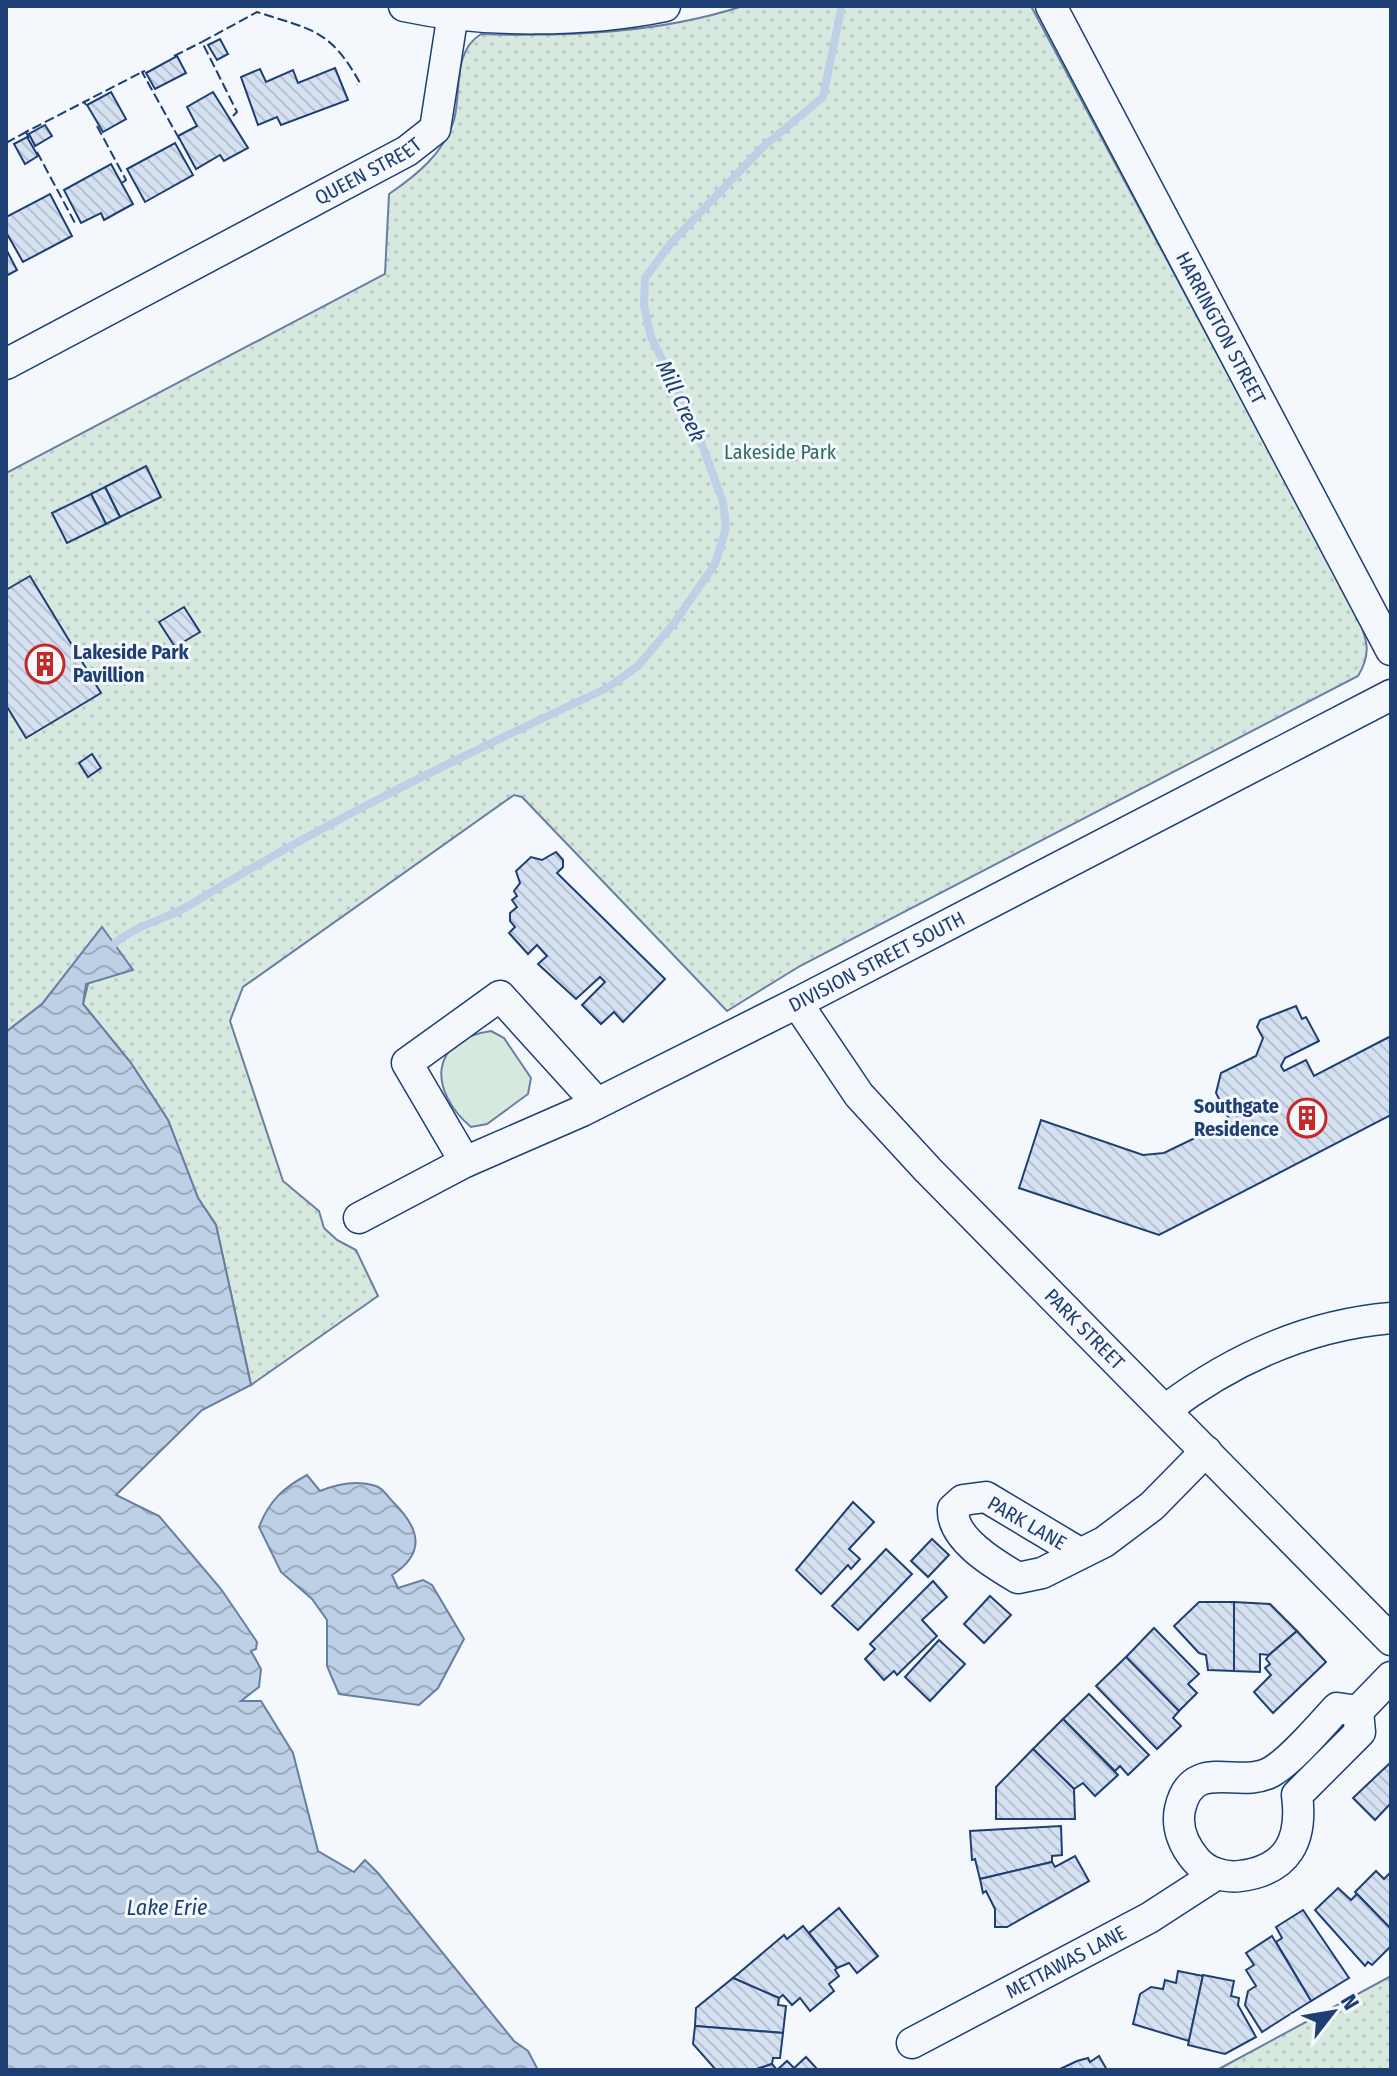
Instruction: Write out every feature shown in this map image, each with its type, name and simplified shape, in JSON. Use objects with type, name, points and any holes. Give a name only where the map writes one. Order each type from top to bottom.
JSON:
[{"type":"street","points":[[404,6],[453,13],[544,17],[642,11],[665,6]]},
{"type":"street","name":"HARRINGTON STREET","points":[[1051,6],[1391,650]]},
{"type":"street","name":"QUEEN STREET","points":[[6,364],[407,151],[426,137],[435,129],[453,13]]},
{"type":"street","name":"DIVISION STREET SOUTH","points":[[359,1218],[465,1162],[597,1103],[797,1003],[1391,695]]},
{"type":"street","points":[[465,1162],[407,1063],[500,996],[597,1103]]},
{"type":"street","name":"PARK STREET","points":[[797,1003],[859,1095],[928,1170],[1391,1640]]},
{"type":"street","points":[[1165,1410],[1221,1373],[1273,1346],[1320,1331],[1391,1318]]},
{"type":"street","name":"PARK LANE","points":[[1078,1552],[1104,1542],[1142,1513],[1206,1451]]},
{"type":"street","points":[[1358,1711],[1337,1708],[1272,1772],[1254,1777],[1210,1777],[1197,1781],[1185,1793],[1179,1812],[1180,1831],[1187,1849],[1199,1864],[1217,1874],[1252,1874],[1284,1859],[1295,1842],[1300,1820],[1297,1795],[1360,1732],[1358,1711],[1391,1677]]},
{"type":"street","name":"METTAWAS LANE","points":[[912,2043],[1149,1918],[1217,1874]]},
{"type":"green space","name":"Lakeside Park","points":[[743,6],[1031,6],[1358,617],[1366,640],[1365,660],[1358,676],[800,966],[727,1011],[522,797],[514,795],[243,987],[230,1021],[283,1181],[319,1211],[324,1228],[337,1240],[356,1250],[378,1296],[251,1385],[216,1225],[198,1198],[168,1120],[131,1063],[83,1004],[102,928],[42,1004],[6,1032],[6,473],[385,274],[389,194],[419,171],[444,143],[454,120],[462,61],[472,42],[481,34],[580,34],[647,28]]},
{"type":"green space","points":[[491,1031],[504,1038],[531,1078],[528,1094],[487,1124],[471,1127],[448,1098],[442,1083],[442,1069],[446,1056],[455,1045],[470,1036]]},
{"type":"green space","points":[[1391,1976],[1391,2070],[1217,2070]]},
{"type":"water","name":"Lake Erie","points":[[102,927],[133,970],[86,984],[83,1004],[131,1063],[168,1120],[198,1198],[216,1225],[251,1385],[202,1410],[116,1495],[159,1516],[221,1589],[257,1642],[256,1649],[251,1651],[261,1669],[259,1687],[241,1701],[261,1701],[293,1753],[318,1851],[354,1872],[365,1860],[514,2041],[528,2051],[538,2070],[6,2070],[6,1032],[42,1004]]},
{"type":"water","points":[[307,1475],[320,1491],[348,1484],[376,1486],[403,1513],[414,1531],[416,1540],[410,1558],[392,1575],[398,1588],[423,1580],[432,1585],[464,1639],[438,1688],[419,1705],[339,1694],[327,1666],[327,1620],[312,1599],[281,1572],[259,1527],[278,1496]]},
{"type":"building","points":[[220,39],[228,54],[217,60],[208,45]]},
{"type":"building","points":[[177,56],[186,73],[155,89],[146,73]]},
{"type":"building","points":[[335,68],[348,100],[281,125],[277,117],[258,125],[241,77],[260,69],[266,82],[293,70],[298,83]]},
{"type":"building","points":[[111,92],[126,119],[103,132],[87,105]]},
{"type":"building","points":[[213,92],[248,148],[224,161],[220,155],[196,169],[178,136],[197,126],[187,107]]},
{"type":"building","points":[[45,125],[52,136],[35,146],[29,134]]},
{"type":"building","points":[[27,137],[38,156],[25,164],[14,144]]},
{"type":"building","points":[[175,143],[193,175],[145,202],[127,169]]},
{"type":"building","points":[[111,164],[133,204],[104,220],[101,213],[81,223],[64,190]]},
{"type":"building","points":[[50,194],[72,236],[23,262],[6,232],[6,217]]},
{"type":"building","points":[[6,249],[17,270],[6,276]]},
{"type":"building","points":[[146,466],[161,497],[120,517],[105,487]]},
{"type":"building","points":[[105,487],[120,517],[106,524],[91,494]]},
{"type":"building","points":[[91,494],[106,524],[67,543],[52,513]]},
{"type":"building","name":"Lakeside Park Pavillion","points":[[30,576],[101,693],[26,738],[6,705],[6,590]]},
{"type":"building","points":[[184,607],[200,632],[175,647],[159,622]]},
{"type":"building","points":[[92,754],[101,768],[88,777],[79,763]]},
{"type":"building","points":[[556,852],[563,860],[563,867],[557,873],[665,979],[623,1022],[614,1012],[601,1024],[582,1005],[605,982],[600,977],[576,999],[538,964],[547,956],[537,945],[528,954],[509,933],[515,927],[510,921],[510,913],[517,907],[512,900],[517,896],[514,891],[520,883],[516,871],[531,857],[542,860]]},
{"type":"building","name":"Southgate Residence","points":[[1296,1006],[1319,1041],[1285,1058],[1281,1066],[1284,1071],[1306,1060],[1314,1076],[1391,1036],[1391,1115],[1159,1235],[1019,1188],[1041,1120],[1143,1155],[1164,1153],[1230,1121],[1216,1093],[1221,1073],[1256,1056],[1263,1038],[1257,1027],[1260,1020]]},
{"type":"building","points":[[853,1502],[874,1522],[849,1549],[860,1559],[851,1569],[848,1565],[821,1594],[796,1570]]},
{"type":"building","points":[[932,1539],[949,1555],[928,1577],[911,1561]]},
{"type":"building","points":[[886,1549],[912,1574],[858,1630],[832,1606]]},
{"type":"building","points":[[933,1581],[947,1597],[922,1620],[937,1636],[897,1675],[894,1671],[884,1680],[865,1659],[875,1649],[870,1644]]},
{"type":"building","points":[[990,1596],[1011,1615],[984,1643],[964,1624]]},
{"type":"building","points":[[1199,1602],[1234,1602],[1234,1671],[1208,1670],[1206,1655],[1199,1653],[1174,1626]]},
{"type":"building","points":[[1234,1602],[1270,1604],[1297,1631],[1269,1655],[1260,1654],[1260,1672],[1234,1671]]},
{"type":"building","points":[[1154,1628],[1199,1674],[1188,1684],[1197,1693],[1179,1711],[1126,1657]]},
{"type":"building","points":[[1297,1631],[1326,1662],[1273,1713],[1254,1692],[1271,1675],[1265,1668],[1270,1664],[1266,1659]]},
{"type":"building","points":[[939,1640],[965,1664],[930,1701],[905,1677]]},
{"type":"building","points":[[1126,1657],[1179,1711],[1173,1718],[1181,1726],[1157,1749],[1096,1686]]},
{"type":"building","points":[[1089,1694],[1149,1755],[1128,1775],[1120,1766],[1115,1771],[1063,1719]]},
{"type":"building","points":[[1063,1719],[1118,1775],[1095,1796],[1083,1783],[1074,1789],[1033,1749]]},
{"type":"building","points":[[1033,1749],[1074,1789],[1075,1819],[996,1819],[996,1787]]},
{"type":"building","points":[[1391,1762],[1391,1803],[1375,1820],[1353,1798]]},
{"type":"building","points":[[1061,1826],[1062,1855],[1052,1856],[1052,1862],[980,1879],[975,1859],[972,1860],[970,1831]]},
{"type":"building","points":[[1075,1856],[1089,1881],[1007,1927],[995,1927],[995,1909],[986,1891],[983,1893],[980,1879],[1052,1862],[1055,1867]]},
{"type":"building","points":[[1376,1871],[1384,1879],[1391,1872],[1391,1929],[1355,1892]]},
{"type":"building","points":[[1338,1888],[1351,1900],[1357,1894],[1391,1929],[1391,1946],[1372,1965],[1368,1962],[1365,1966],[1315,1910]]},
{"type":"building","points":[[839,1908],[878,1956],[857,1973],[849,1963],[837,1968],[809,1933]]},
{"type":"building","points":[[1303,1910],[1349,1978],[1311,2001],[1276,1942],[1282,1938],[1276,1927]]},
{"type":"building","points":[[803,1926],[837,1968],[835,1970],[839,1976],[829,1984],[834,1991],[810,2011],[800,1998],[792,2005],[783,1995],[779,1998],[733,1978],[784,1935],[787,1939]]},
{"type":"building","points":[[1272,1936],[1311,2001],[1262,2032],[1245,2005],[1248,1991],[1256,1986],[1246,1970],[1254,1965],[1246,1953]]},
{"type":"building","points":[[1178,1971],[1203,1976],[1189,2041],[1133,2024],[1140,1994],[1151,1987],[1163,1989],[1165,1980],[1176,1983]]},
{"type":"building","points":[[1203,1975],[1234,1981],[1231,1996],[1239,1998],[1238,2005],[1256,2037],[1225,2054],[1188,2045]]},
{"type":"building","points":[[733,1978],[779,1998],[778,2005],[786,2006],[783,2033],[695,2026],[696,2008]]},
{"type":"building","points":[[695,2026],[783,2033],[780,2058],[773,2058],[772,2064],[754,2070],[716,2070],[693,2044]]},
{"type":"building","points":[[1099,2056],[1107,2070],[1058,2070],[1088,2058],[1090,2062]]},
{"type":"building","points":[[806,2057],[818,2070],[777,2070],[787,2061],[794,2068]]},
{"type":"building","points":[[772,2064],[777,2070],[754,2070]]},
{"type":"waterway","name":"Mill Creek","points":[[114,944],[395,790],[607,688],[638,666],[675,622],[715,564],[726,528],[723,502],[695,426],[651,337],[644,306],[645,278],[671,243],[763,147],[823,97],[841,10]]},
{"type":"fence","points":[[233,116],[237,112],[202,42],[257,12],[306,28],[329,42],[349,65],[360,83],[357,85]]},
{"type":"fence","points":[[174,56],[202,42]]},
{"type":"fence","points":[[145,71],[142,72],[181,142]]},
{"type":"fence","points":[[86,105],[84,102],[142,72]]},
{"type":"fence","points":[[29,138],[26,132],[84,102]]},
{"type":"fence","points":[[97,126],[126,180],[122,183]]},
{"type":"fence","points":[[6,143],[26,132]]},
{"type":"fence","points":[[37,152],[75,223]]},
{"type":"place","name":"Lakeside Park Pavillion","points":[[45,664]]},
{"type":"place","name":"Southgate Residence","points":[[1307,1118]]}]
